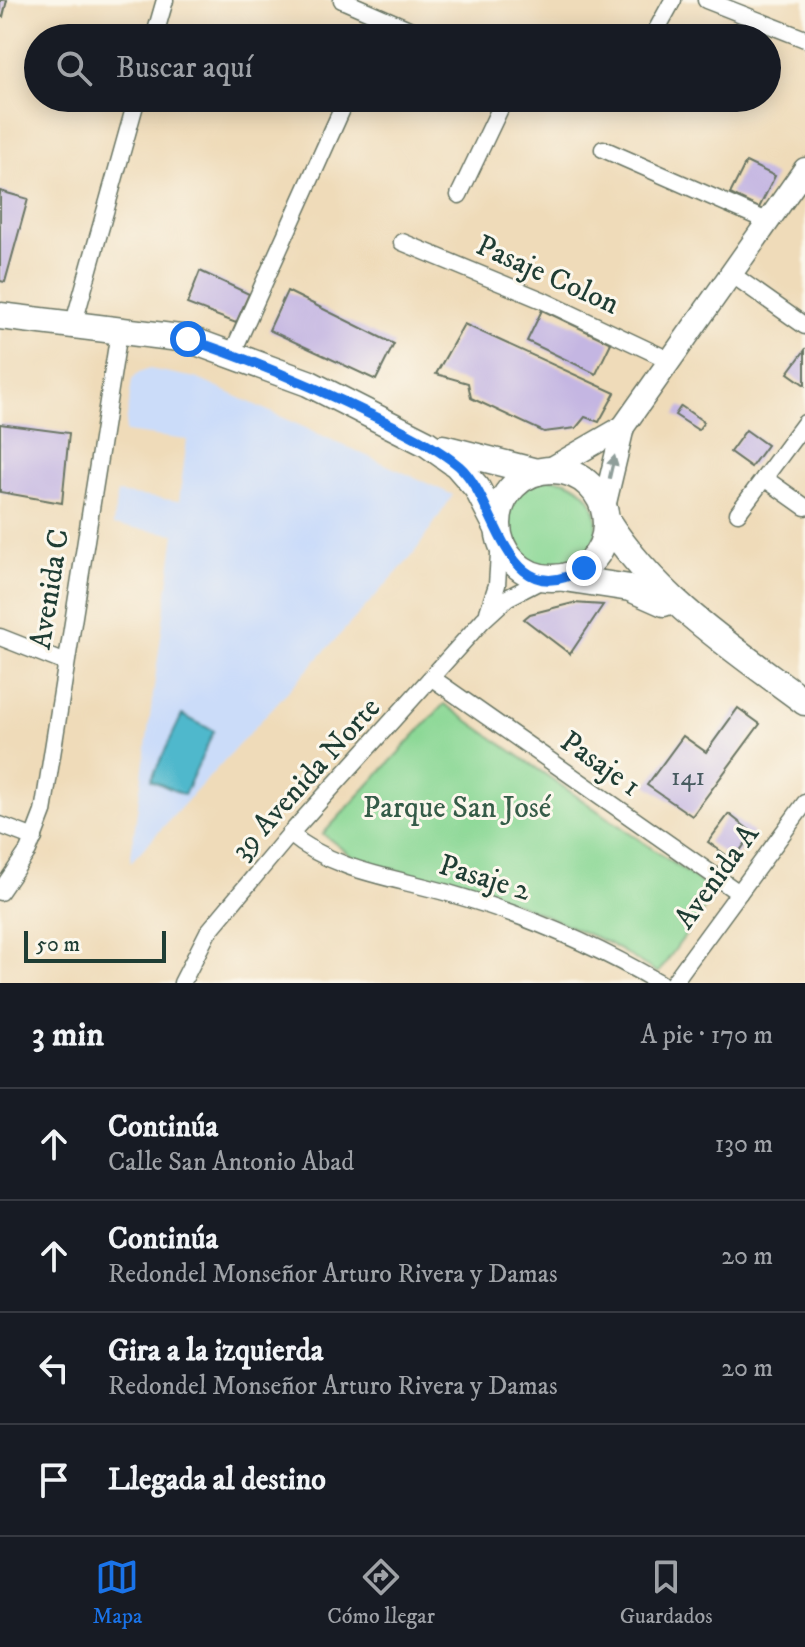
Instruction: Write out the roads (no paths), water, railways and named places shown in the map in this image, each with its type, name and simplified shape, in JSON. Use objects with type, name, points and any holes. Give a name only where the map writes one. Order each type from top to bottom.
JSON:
[{"type":"main road","points":[[0,316],[188,339],[308,383],[426,443],[471,478],[515,564],[554,578],[630,588],[688,616]]},
{"type":"main road","points":[[426,443],[582,478],[595,491],[630,557],[688,616],[805,702]]},
{"type":"main road","points":[[498,533],[501,506],[509,491],[544,471]]},
{"type":"main road","points":[[554,578],[584,568],[597,555],[605,539],[606,514]]},
{"type":"street","points":[[158,24],[165,0]]},
{"type":"street","points":[[342,0],[395,24]]},
{"type":"street","points":[[660,24],[673,0]]},
{"type":"street","points":[[706,0],[767,24]]},
{"type":"street","points":[[381,24],[383,19]]},
{"type":"street","points":[[781,30],[805,39]]},
{"type":"street","points":[[73,326],[133,112]]},
{"type":"street","points":[[232,354],[341,112]]},
{"type":"street","name":"Pasaje Colon","points":[[459,195],[498,112]]},
{"type":"street","points":[[603,149],[767,221]]},
{"type":"street","points":[[606,514],[623,427],[805,169]]},
{"type":"street","name":"Pasaje Colon","points":[[402,242],[542,300],[669,360]]},
{"type":"street","points":[[730,273],[805,326]]},
{"type":"street","name":"Avenida C","points":[[0,892],[34,838],[43,812],[119,332]]},
{"type":"street","points":[[738,513],[805,423]]},
{"type":"street","points":[[544,471],[623,427]]},
{"type":"street","points":[[764,478],[805,507]]},
{"type":"street","name":"39 Avenida Norte","points":[[483,620],[497,585],[498,533]]},
{"type":"street","name":"39 Avenida Norte","points":[[182,983],[208,932],[290,834],[483,620],[507,598],[554,578]]},
{"type":"street","points":[[0,637],[66,663]]},
{"type":"street","name":"Pasaje 1","points":[[432,678],[739,893]]},
{"type":"street","name":"Avenida A","points":[[673,983],[805,803]]},
{"type":"street","points":[[0,825],[34,838]]},
{"type":"street","name":"Pasaje 2","points":[[290,834],[305,846],[347,866],[528,918],[600,948],[660,983]]},
{"type":"water","points":[[182,715],[214,731],[184,795],[151,780]]},
{"type":"park label","name":"Parque San José","points":[[457,807]]}]
